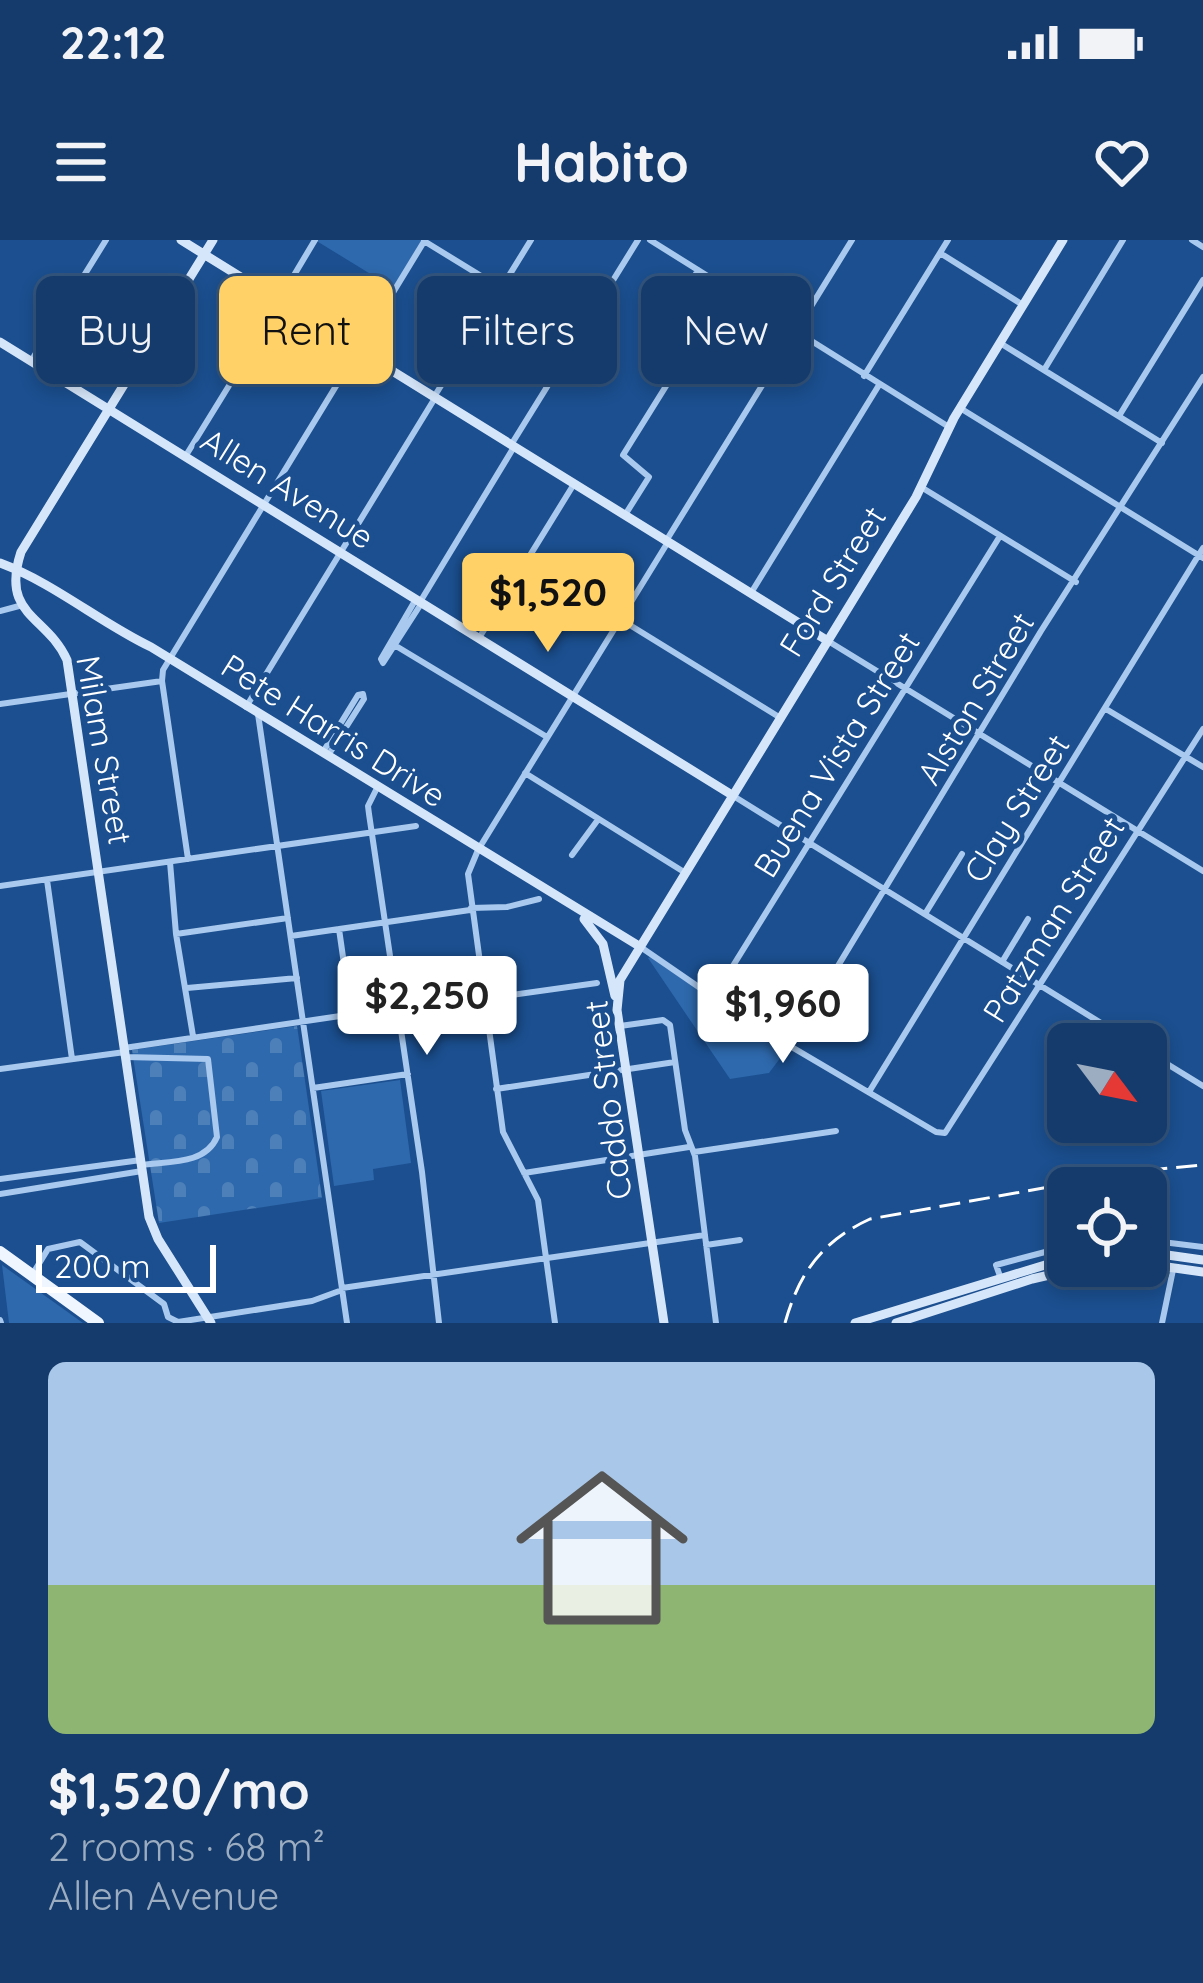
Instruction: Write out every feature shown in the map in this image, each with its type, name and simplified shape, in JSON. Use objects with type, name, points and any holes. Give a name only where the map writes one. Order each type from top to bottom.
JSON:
[{"type":"main road","points":[[181,240],[238,276]]},
{"type":"main road","points":[[18,604],[15,569],[21,552],[213,240]]},
{"type":"main road","name":"Ford Street","points":[[639,946],[921,487],[960,408],[1064,240]]},
{"type":"main road","name":"Allen Avenue","points":[[0,342],[731,794]]},
{"type":"main road","points":[[393,372],[828,641]]},
{"type":"main road","name":"Pete Harris Drive","points":[[0,563],[39,581],[639,946]]},
{"type":"main road","points":[[18,604],[23,589],[39,581]]},
{"type":"main road","name":"Milam Street","points":[[18,604],[60,646],[72,694],[154,1232],[209,1320]]},
{"type":"main road","points":[[572,906],[603,944],[617,1010]]},
{"type":"main road","name":"Caddo Street","points":[[639,946],[622,975],[617,1010],[664,1323]]},
{"type":"main road","points":[[0,1252],[97,1323]]},
{"type":"main road","points":[[1167,1258],[1203,1272]]},
{"type":"main road","points":[[1167,1261],[1203,1260]]},
{"type":"main road","points":[[896,1323],[1047,1266]]},
{"type":"main road","points":[[855,1323],[1047,1274]]},
{"type":"street","points":[[31,361],[106,240]]},
{"type":"street","points":[[294,276],[315,240]]},
{"type":"street","points":[[508,276],[531,240]]},
{"type":"street","points":[[616,276],[638,240]]},
{"type":"street","points":[[650,240],[707,276]]},
{"type":"street","points":[[811,306],[852,240]]},
{"type":"street","points":[[864,376],[948,240]]},
{"type":"street","points":[[1044,370],[1123,240]]},
{"type":"street","points":[[1192,240],[1203,247]]},
{"type":"street","points":[[393,291],[424,241],[481,276]]},
{"type":"street","points":[[940,253],[1023,304]]},
{"type":"street","points":[[625,516],[649,477],[622,454],[700,332],[701,326],[687,317],[680,304],[698,270]]},
{"type":"street","points":[[1118,416],[1203,280]]},
{"type":"street","points":[[811,342],[949,427]]},
{"type":"street","points":[[1000,343],[1162,443]]},
{"type":"street","name":"Alston Street","points":[[790,1046],[1041,632],[1203,377]]},
{"type":"street","points":[[185,457],[229,384]]},
{"type":"street","points":[[188,859],[162,680],[169,660],[336,384]]},
{"type":"street","points":[[246,707],[443,384]]},
{"type":"street","points":[[420,601],[386,662],[381,662],[550,384]]},
{"type":"street","points":[[556,1323],[538,1200],[503,1132],[467,880],[478,850],[763,384]]},
{"type":"street","points":[[751,593],[879,385]]},
{"type":"street","points":[[960,408],[1202,554]]},
{"type":"street","points":[[478,638],[574,484]]},
{"type":"street","points":[[921,487],[1076,582]]},
{"type":"street","name":"Buena Vista Street","points":[[713,998],[1000,536]]},
{"type":"street","name":"Clay Street","points":[[868,1092],[1202,554]]},
{"type":"street","points":[[0,611],[18,604]]},
{"type":"street","points":[[620,619],[779,717]]},
{"type":"street","points":[[828,641],[1203,872]]},
{"type":"street","points":[[396,646],[548,737]]},
{"type":"street","points":[[0,704],[162,680]]},
{"type":"street","points":[[363,694],[324,756],[358,695],[363,694]]},
{"type":"street","points":[[1106,709],[1203,767]]},
{"type":"street","points":[[257,714],[347,1323]]},
{"type":"street","name":"Patzman Street","points":[[868,1092],[943,1133],[949,1130],[1203,729]]},
{"type":"street","points":[[526,773],[683,872]]},
{"type":"street","points":[[377,788],[368,806],[439,1323]]},
{"type":"street","points":[[731,794],[1101,1023]]},
{"type":"street","points":[[572,855],[597,821]]},
{"type":"street","points":[[0,886],[416,826]]},
{"type":"street","points":[[925,914],[962,854]]},
{"type":"street","points":[[170,862],[176,934],[194,1038]]},
{"type":"street","points":[[47,880],[72,1059]]},
{"type":"street","points":[[291,936],[538,899]]},
{"type":"street","points":[[176,934],[288,918]]},
{"type":"street","points":[[1002,962],[1028,919]]},
{"type":"street","points":[[339,929],[351,1013]]},
{"type":"street","points":[[639,946],[713,998],[868,1092]]},
{"type":"street","points":[[185,988],[297,978]]},
{"type":"street","points":[[0,1070],[351,1013],[597,983]]},
{"type":"street","points":[[620,1026],[667,1021],[716,1323]]},
{"type":"street","points":[[0,1193],[202,1156],[214,1146],[217,1137],[208,1059],[125,1052]]},
{"type":"street","points":[[496,1089],[675,1062]]},
{"type":"street","points":[[1167,1064],[1203,1086]]},
{"type":"street","points":[[313,1088],[408,1074]]},
{"type":"street","points":[[524,1173],[836,1131]]},
{"type":"street","points":[[0,1179],[142,1165]]},
{"type":"street","points":[[32,1275],[48,1249],[80,1242],[164,1304],[171,1320],[209,1320],[312,1301],[342,1289],[705,1235]]},
{"type":"street","points":[[706,1245],[740,1240]]},
{"type":"street","points":[[1167,1243],[1203,1247]]},
{"type":"street","points":[[1002,1283],[996,1265],[1047,1252]]},
{"type":"street","points":[[1162,1323],[1174,1260]]},
{"type":"green space","points":[[315,240],[425,240],[395,289],[393,276],[374,276]]},
{"type":"green space","points":[[653,956],[790,1045],[769,1073],[730,1079],[648,958]]},
{"type":"green space","points":[[297,1026],[322,1198],[159,1223],[132,1050]]},
{"type":"green space","points":[[400,1080],[411,1163],[373,1169],[374,1180],[334,1186],[321,1091]]},
{"type":"green space","points":[[2,1265],[83,1323],[9,1323]]},
{"type":"railway","points":[[785,1323],[797,1289],[815,1260],[838,1238],[870,1219],[1139,1171],[1203,1165]]}]
